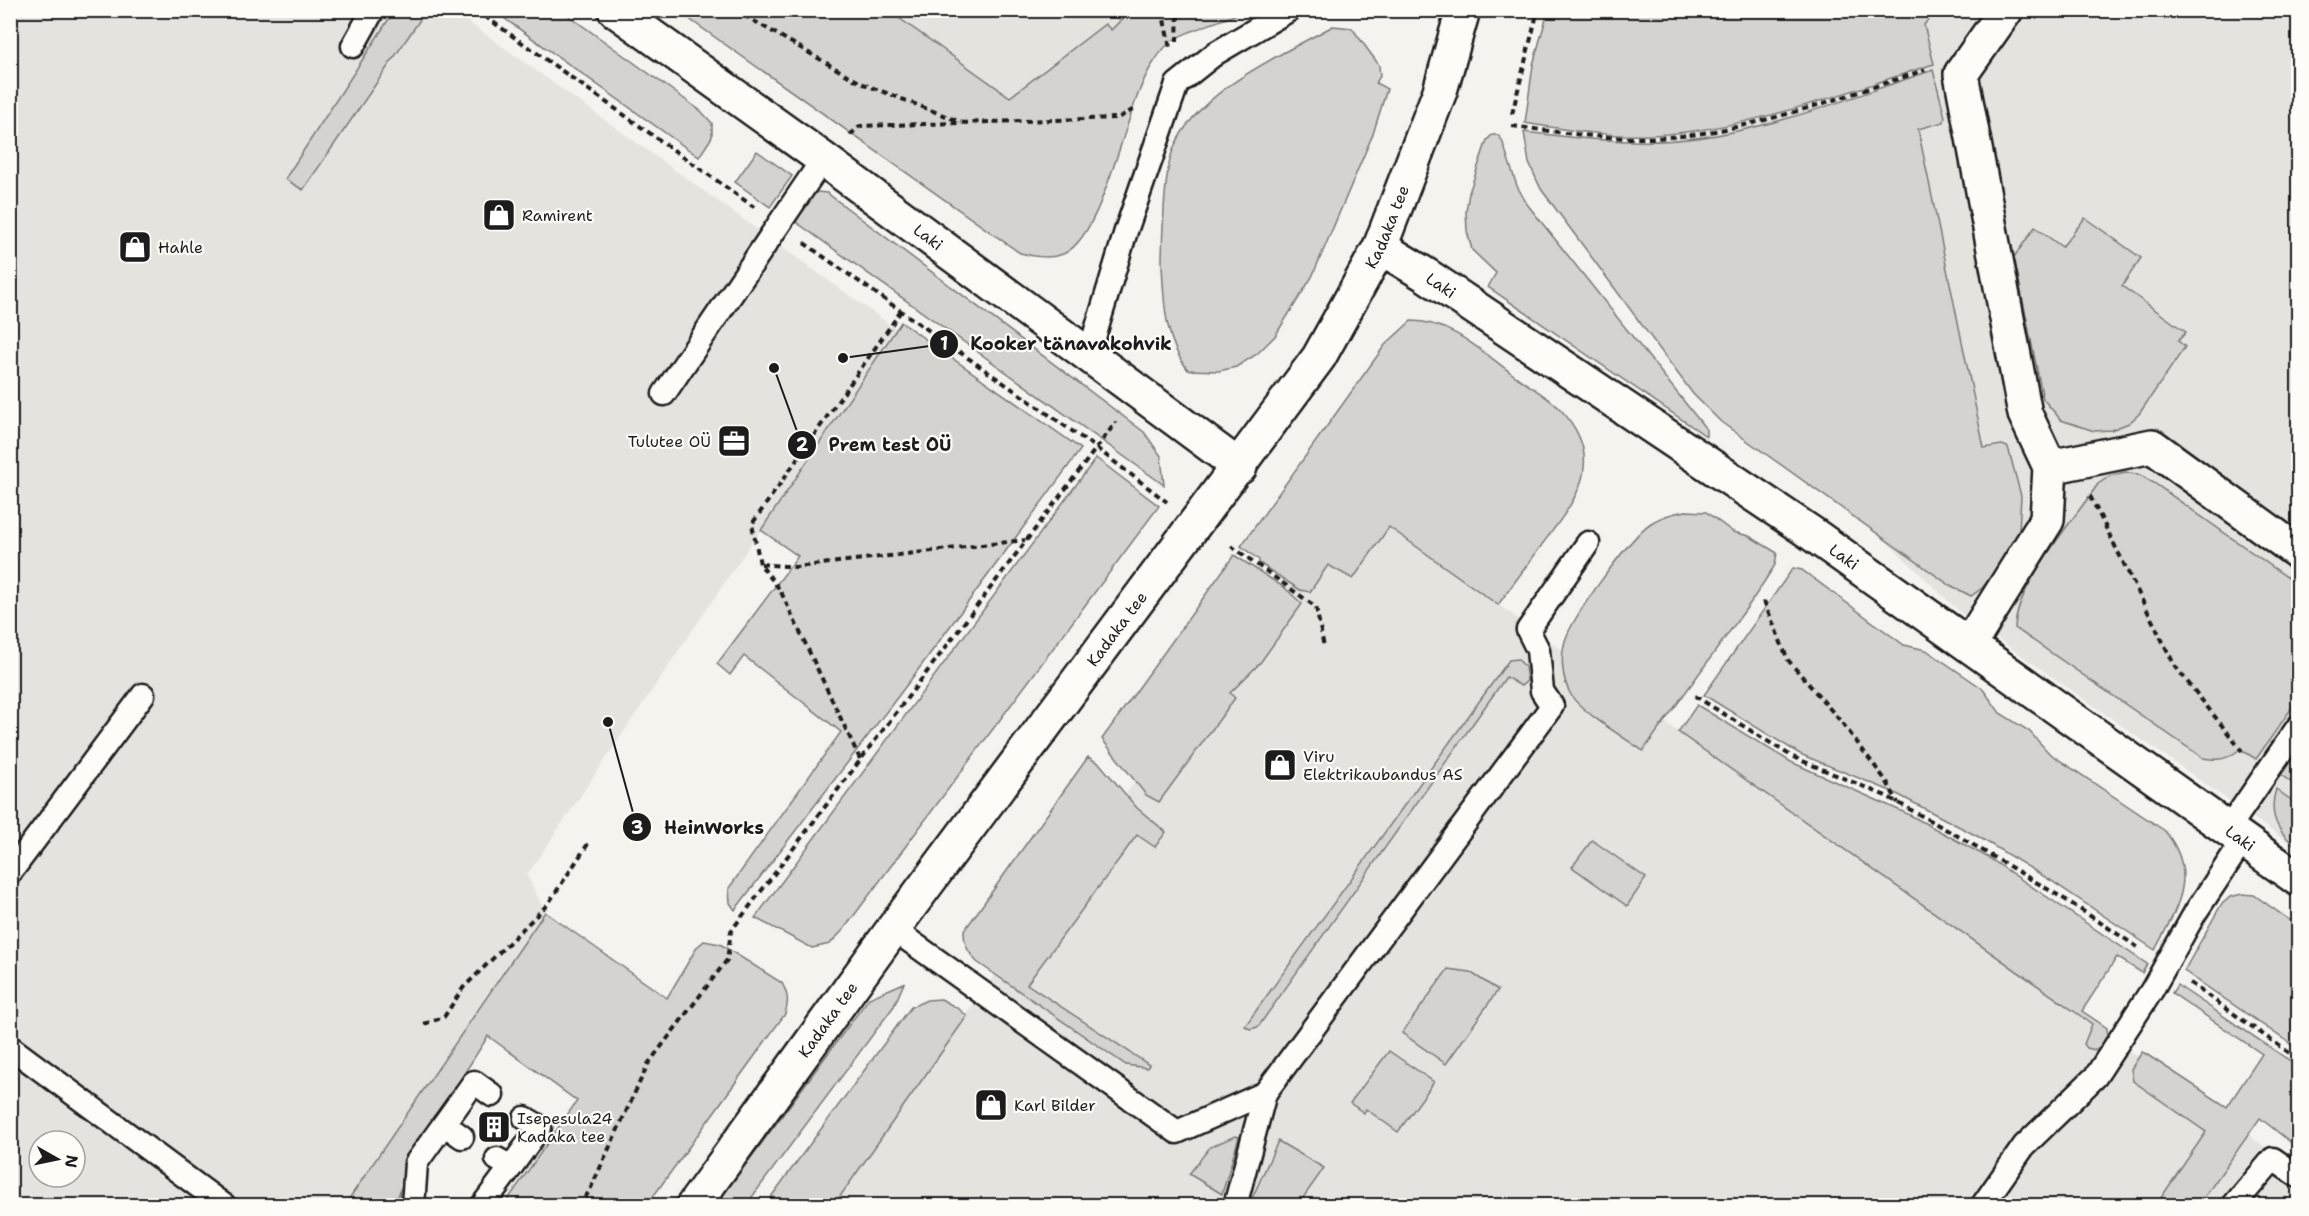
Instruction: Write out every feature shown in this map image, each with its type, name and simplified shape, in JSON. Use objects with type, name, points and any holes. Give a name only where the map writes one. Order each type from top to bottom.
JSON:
[{"type":"street","name":"Laki","points":[[615,10],[823,159],[1239,467]]},
{"type":"street","name":"Kadaka tee","points":[[693,1206],[893,929],[1319,357],[1380,247],[1440,91],[1463,10]]},
{"type":"street","points":[[1969,645],[2047,520],[2061,465],[2025,414],[1961,74],[2006,10]]},
{"type":"street","name":"Laki","points":[[1380,247],[1426,274],[1627,409],[1969,645],[2298,879]]},
{"type":"street","points":[[2061,465],[2152,446],[2298,552]]},
{"type":"lane","points":[[353,46],[373,10]]},
{"type":"lane","points":[[1089,354],[1126,231],[1177,84],[1216,53],[1289,10]]},
{"type":"lane","points":[[664,394],[823,159]]},
{"type":"lane","points":[[1235,1206],[1265,1093],[1552,706],[1542,691],[1538,650],[1528,630],[1588,543]]},
{"type":"lane","points":[[10,873],[143,695]]},
{"type":"lane","points":[[1982,1206],[2024,1146],[2096,1076],[2166,965],[2236,834],[2298,727]]},
{"type":"lane","points":[[893,929],[1177,1132],[1265,1093]]},
{"type":"lane","points":[[10,1047],[225,1206]]},
{"type":"lane","points":[[413,1206],[416,1163],[474,1082],[492,1095]]},
{"type":"lane","points":[[482,1206],[504,1163],[540,1127],[525,1118]]},
{"type":"lane","points":[[444,1124],[462,1137]]},
{"type":"lane","points":[[2233,1206],[2273,1159],[2298,1176]]},
{"type":"path","points":[[476,10],[1095,447],[1196,524]]},
{"type":"path","points":[[735,10],[861,83],[964,123]]},
{"type":"path","points":[[1512,114],[1538,10]]},
{"type":"path","points":[[1512,126],[1586,136],[1650,138],[1727,128],[1802,109],[1934,67],[1961,74]]},
{"type":"path","points":[[823,159],[860,126],[1118,118],[1177,84]]},
{"type":"path","points":[[860,759],[780,590],[760,564],[752,524],[901,311]]},
{"type":"path","points":[[578,1206],[589,1192],[648,1064],[727,960],[731,931],[1095,447]]},
{"type":"path","points":[[2061,465],[2175,666],[2238,743],[2245,758]]},
{"type":"path","points":[[760,564],[796,567],[1026,540]]},
{"type":"path","points":[[1231,546],[1317,607],[1324,647]]},
{"type":"path","points":[[1764,601],[1788,660],[1843,724],[1887,782],[1898,803]]},
{"type":"path","points":[[1695,696],[1793,757],[1898,803],[2066,900],[2166,965],[2298,1059]]},
{"type":"path","points":[[424,1024],[444,1017],[462,988],[548,904],[590,841]]},
{"type":"shaded area","points":[[10,11],[453,11],[896,329],[527,875],[545,912],[344,1205],[11,1205]]},
{"type":"shaded area","points":[[394,11],[426,11],[303,190],[285,179]]},
{"type":"shaded area","points":[[494,11],[562,11],[701,111],[712,123],[712,137],[699,157]]},
{"type":"shaded area","points":[[678,11],[889,11],[1010,97],[1105,24],[1111,30],[1121,20],[1124,11],[1245,11],[1179,36],[1162,51],[1142,84],[1101,200],[1089,226],[1075,245],[1060,255],[1045,257],[1020,253]]},
{"type":"shaded area","points":[[837,11],[1159,11],[1061,186]]},
{"type":"shaded area","points":[[1548,11],[1935,11],[1924,25],[1934,64],[1830,98],[1724,126],[1652,135],[1604,134],[1572,130],[1525,123],[1533,65]]},
{"type":"shaded area","points":[[1658,11],[2298,11],[2298,849],[1962,614],[1819,477],[1702,293],[1652,123]]},
{"type":"shaded area","points":[[1333,26],[1352,28],[1379,65],[1380,76],[1376,83],[1387,89],[1373,134],[1312,277],[1275,336],[1257,354],[1236,367],[1219,371],[1188,370],[1174,346],[1170,333],[1162,265],[1167,174],[1173,150],[1184,129],[1220,92],[1266,62]]},
{"type":"shaded area","points":[[1933,70],[1945,117],[1944,122],[1918,129],[1984,448],[2002,445],[2008,447],[2021,496],[2019,530],[2012,552],[1982,588],[1971,596],[1948,584],[1721,422],[1693,394],[1541,189],[1529,163],[1524,132],[1606,140],[1647,141],[1719,135],[1812,111]]},
{"type":"shaded area","points":[[1492,135],[1498,135],[1502,140],[1517,186],[1527,204],[1706,429],[1706,436],[1488,287],[1496,273],[1472,250],[1467,231],[1466,211],[1469,193],[1487,140]]},
{"type":"shaded area","points":[[757,151],[792,176],[770,207],[735,182]]},
{"type":"shaded area","points":[[817,192],[827,193],[1144,432],[1161,456],[1164,485],[796,222],[801,206]]},
{"type":"shaded area","points":[[2085,218],[2141,258],[2122,286],[2186,332],[2178,341],[2185,347],[2139,414],[2129,423],[2111,430],[2094,431],[2061,420],[2043,399],[2014,257],[2035,227],[2062,247]]},
{"type":"shaded area","points":[[1411,321],[1425,322],[1452,331],[1544,395],[1561,410],[1575,428],[1582,446],[1585,462],[1576,495],[1498,605],[1389,527],[1353,579],[1328,565],[1310,592],[1300,590],[1259,563],[1259,560],[1241,546],[1385,345]]},
{"type":"shaded area","points":[[901,322],[1081,449],[912,678],[735,910],[730,903],[729,888],[841,732],[744,656],[730,675],[717,664],[798,556],[761,530]]},
{"type":"shaded area","points":[[1096,458],[1159,506],[844,929],[830,944],[812,948],[755,918]]},
{"type":"shaded area","points":[[2125,472],[2140,475],[2154,483],[2298,585],[2298,699],[2256,759],[2240,749],[2223,758],[2203,758],[2015,628],[2025,593],[2035,573],[2061,534],[2098,484],[2110,476]]},
{"type":"shaded area","points":[[1343,495],[2298,1170],[2298,1206],[827,1206]]},
{"type":"shaded area","points":[[1686,511],[1706,512],[1733,532],[1749,536],[1777,553],[1775,565],[1751,602],[1643,751],[1593,717],[1576,702],[1568,689],[1564,675],[1563,648],[1579,614],[1603,578],[1630,544],[1651,523],[1668,515]]},
{"type":"shaded area","points":[[1234,555],[1285,588],[1302,604],[1260,663],[1230,693],[1235,698],[1159,802],[1146,795],[1102,739]]},
{"type":"shaded area","points":[[1793,568],[1802,570],[1904,645],[1926,650],[1982,688],[2000,713],[2029,731],[2049,753],[2165,831],[2176,847],[2183,877],[2177,905],[2155,950],[2050,880],[1977,836],[1893,792],[1800,754],[1704,695]]},
{"type":"shaded area","points":[[1518,659],[1525,667],[1527,681],[1521,686],[1506,677],[1258,1027],[1250,1029],[1245,1026],[1509,660]]},
{"type":"shaded area","points":[[1697,705],[1791,762],[1910,815],[1989,858],[2147,964],[2142,973],[2117,957],[2082,1011],[2107,1028],[2107,1035],[2103,1043],[2095,1050],[2087,1048],[2084,1044],[2092,1024],[1678,732]]},
{"type":"shaded area","points":[[2294,756],[2298,757],[2298,787],[2281,775]]},
{"type":"shaded area","points":[[1088,757],[1100,764],[1137,808],[1166,832],[1155,847],[1137,835],[1027,984],[1149,1065],[1147,1068],[1126,1065],[977,962],[965,940],[964,931]]},
{"type":"shaded area","points":[[2276,789],[2298,805],[2298,847],[2285,836],[2276,822],[2273,807]]},
{"type":"shaded area","points":[[1592,840],[1646,878],[1627,906],[1572,867]]},
{"type":"shaded area","points":[[2242,894],[2254,895],[2298,926],[2298,1049],[2184,971],[2221,905],[2230,897]]},
{"type":"shaded area","points":[[545,912],[667,998],[697,947],[704,941],[720,944],[782,983],[787,998],[785,1014],[647,1205],[504,1205],[577,1101],[488,1036],[413,1154],[395,1205],[344,1206]]},
{"type":"shaded area","points":[[1448,969],[1470,972],[1498,990],[1446,1064],[1402,1033]]},
{"type":"shaded area","points":[[904,983],[894,1006],[746,1205],[716,1205],[869,998]]},
{"type":"shaded area","points":[[2177,985],[2298,1066],[2298,1148],[2260,1118],[2199,1205],[2156,1205],[2206,1132],[2133,1081],[2131,1069],[2142,1052],[2227,1107],[2262,1054],[2172,993]]},
{"type":"shaded area","points":[[941,999],[967,1016],[834,1205],[765,1205],[911,1007],[927,1000]]},
{"type":"shaded area","points":[[1389,1051],[1434,1082],[1398,1132],[1366,1109],[1364,1113],[1350,1103]]},
{"type":"shaded area","points":[[1235,1136],[1239,1137],[1222,1194],[1189,1174],[1210,1147]]},
{"type":"shaded area","points":[[1278,1141],[1324,1168],[1298,1205],[1249,1205]]},
{"type":"place","name":"Ramirent","points":[[499,215]]},
{"type":"place","name":"Hahle","points":[[135,247]]},
{"type":"place","name":"Kooker tänavakohvik","points":[[843,358]]},
{"type":"place","name":"Prem test OÜ","points":[[774,368]]},
{"type":"place","name":"Tulutee OÜ","points":[[734,441]]},
{"type":"place","name":"HeinWorks","points":[[608,722]]},
{"type":"place","name":"Viru Elektrikaubandus AS","points":[[1280,765]]},
{"type":"place","name":"Karl Bilder","points":[[991,1105]]},
{"type":"place","name":"Isepesula24 Kadaka tee","points":[[494,1127]]}]
